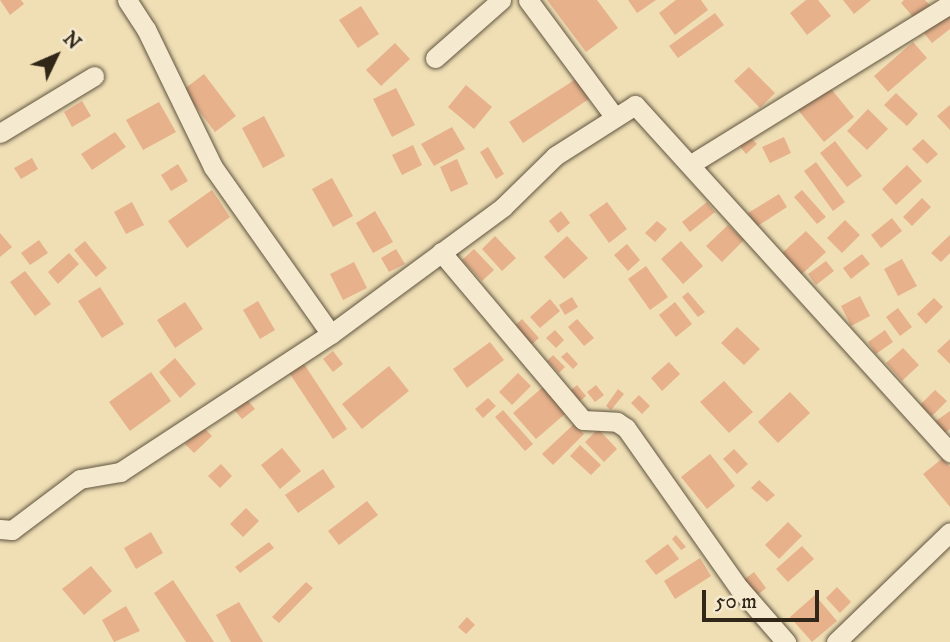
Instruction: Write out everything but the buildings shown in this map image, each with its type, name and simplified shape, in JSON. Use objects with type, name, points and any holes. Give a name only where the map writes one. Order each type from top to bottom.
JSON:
[{"type":"street","points":[[127,0],[146,29],[213,167],[331,334]]},
{"type":"street","points":[[435,58],[501,0]]},
{"type":"street","points":[[528,0],[613,115]]},
{"type":"street","points":[[691,164],[950,4]]},
{"type":"street","points":[[0,133],[94,76]]},
{"type":"street","points":[[0,529],[12,530],[80,479],[120,472],[331,334],[503,207],[555,156],[613,115],[639,107],[950,453]]},
{"type":"street","points":[[441,252],[583,420],[617,422],[626,428],[739,588],[782,641]]},
{"type":"street","points":[[836,642],[950,532]]}]
